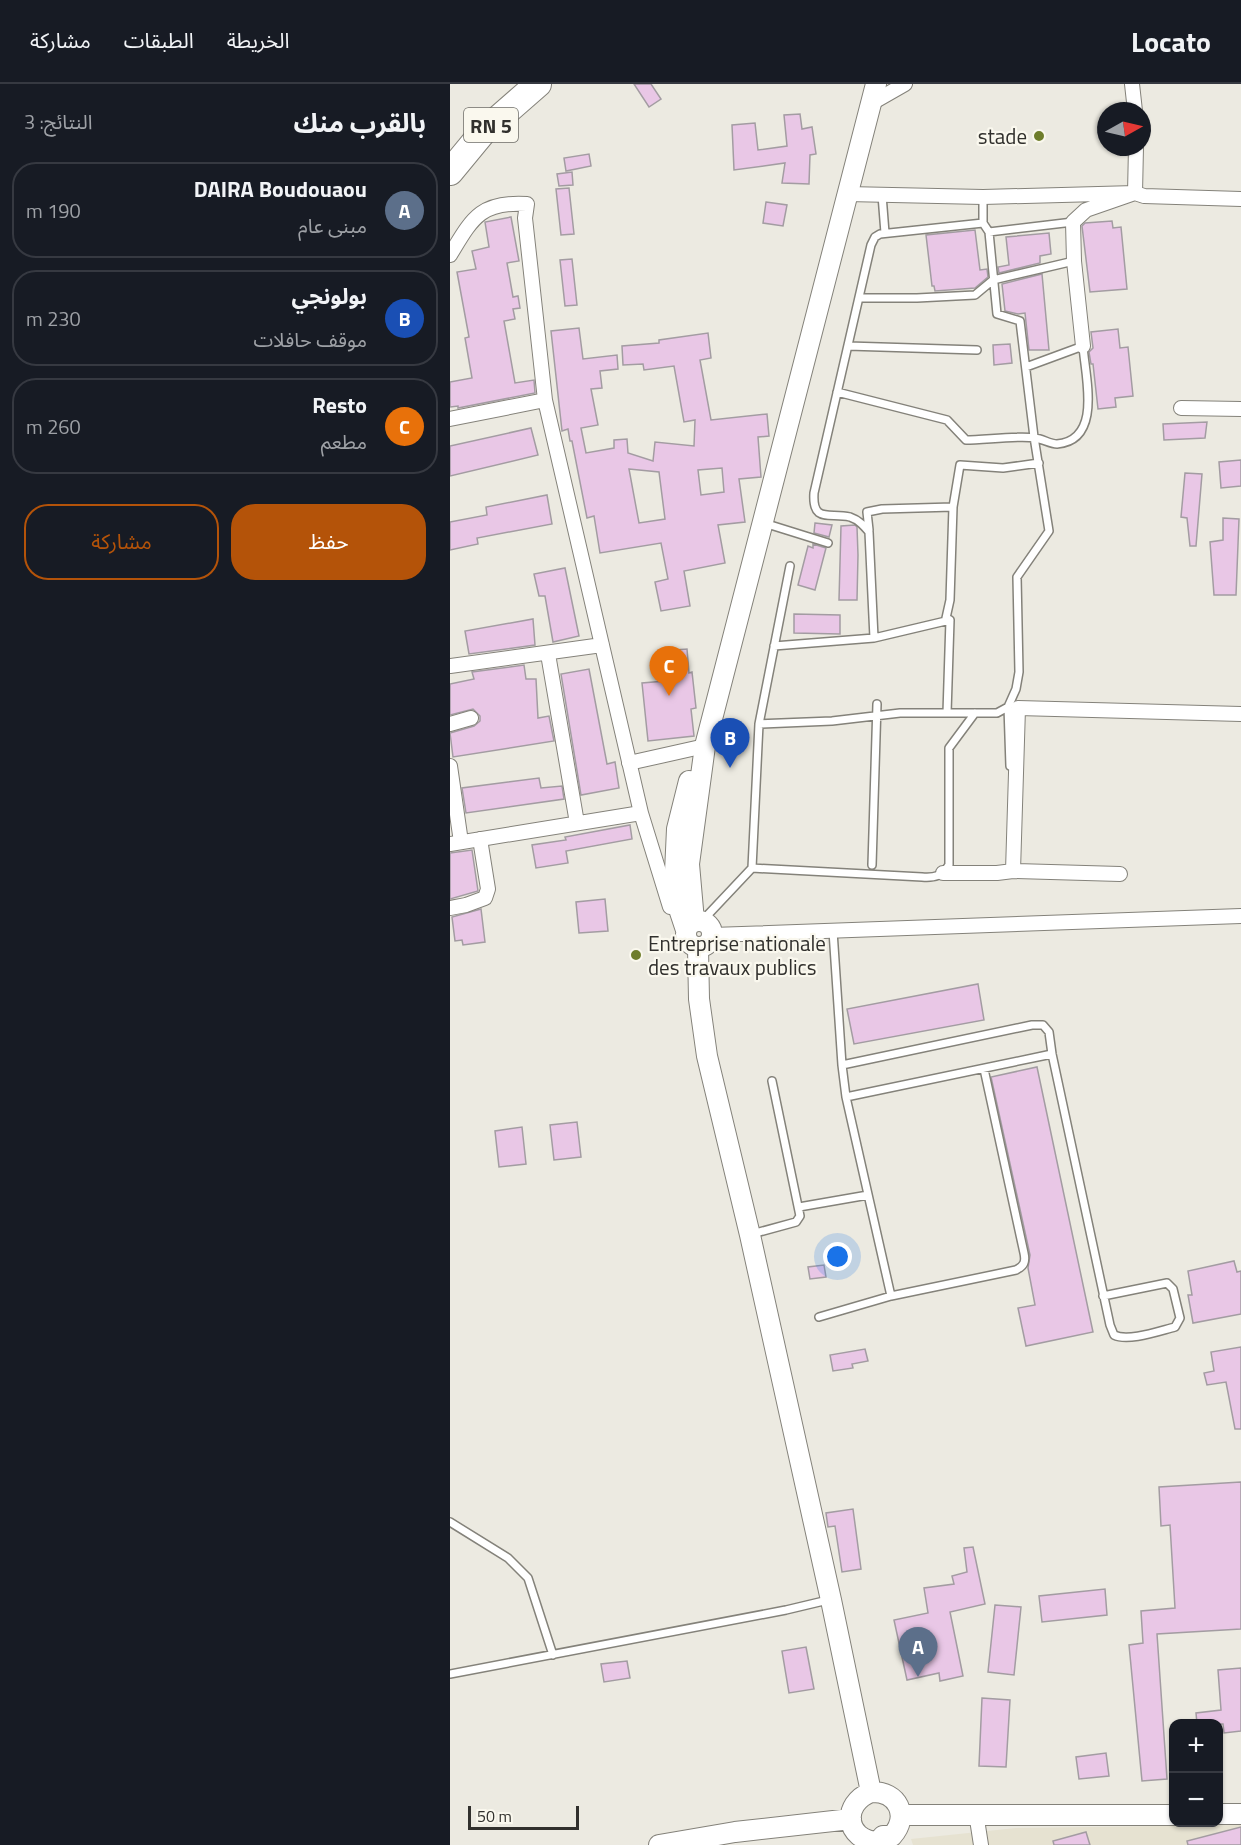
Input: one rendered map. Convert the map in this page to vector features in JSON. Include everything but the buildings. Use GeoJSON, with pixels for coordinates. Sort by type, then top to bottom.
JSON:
{"type":"FeatureCollection","features":[{"type":"Feature","properties":{"kind":"highway","name":"RN 5"},"geometry":{"type":"LineString","coordinates":[[450,172],[483,132],[538,84]]}},
{"type":"Feature","properties":{"kind":"main road"},"geometry":{"type":"LineString","coordinates":[[871,1792],[831,1599],[750,1235],[707,1056],[699,999],[696,932],[689,864],[705,746],[876,84]]}},
{"type":"Feature","properties":{"kind":"main road"},"geometry":{"type":"LineString","coordinates":[[871,1792],[887,1794],[894,1799],[901,1815],[901,1823],[892,1836],[878,1842],[862,1839],[852,1827],[850,1819],[856,1802],[871,1792]]}},
{"type":"Feature","properties":{"kind":"main road"},"geometry":{"type":"LineString","coordinates":[[1223,1814],[1241,1814]]}},
{"type":"Feature","properties":{"kind":"main road"},"geometry":{"type":"LineString","coordinates":[[901,1815],[1169,1815]]}},
{"type":"Feature","properties":{"kind":"main road"},"geometry":{"type":"LineString","coordinates":[[659,1845],[735,1832],[850,1819]]}},
{"type":"Feature","properties":{"kind":"street"},"geometry":{"type":"LineString","coordinates":[[870,104],[905,84]]}},
{"type":"Feature","properties":{"kind":"street"},"geometry":{"type":"LineString","coordinates":[[1132,84],[1134,102]]}},
{"type":"Feature","properties":{"kind":"street"},"geometry":{"type":"LineString","coordinates":[[1135,193],[1136,156]]}},
{"type":"Feature","properties":{"kind":"street"},"geometry":{"type":"LineString","coordinates":[[847,194],[983,197],[1135,193],[1144,196],[1241,199]]}},
{"type":"Feature","properties":{"kind":"street"},"geometry":{"type":"LineString","coordinates":[[1083,346],[1074,261],[1073,222],[1086,210],[1135,193]]}},
{"type":"Feature","properties":{"kind":"street"},"geometry":{"type":"LineString","coordinates":[[450,255],[470,222],[481,213],[501,206],[527,204],[525,218],[544,400],[641,813],[669,906],[696,932],[833,931],[1241,916]]}},
{"type":"Feature","properties":{"kind":"street"},"geometry":{"type":"LineString","coordinates":[[450,419],[544,400]]}},
{"type":"Feature","properties":{"kind":"street"},"geometry":{"type":"LineString","coordinates":[[1180,408],[1241,409]]}},
{"type":"Feature","properties":{"kind":"street"},"geometry":{"type":"LineString","coordinates":[[450,666],[602,645]]}},
{"type":"Feature","properties":{"kind":"street"},"geometry":{"type":"LineString","coordinates":[[548,654],[578,823]]}},
{"type":"Feature","properties":{"kind":"street"},"geometry":{"type":"LineString","coordinates":[[1013,871],[1018,708],[1241,714]]}},
{"type":"Feature","properties":{"kind":"street"},"geometry":{"type":"LineString","coordinates":[[450,724],[471,718]]}},
{"type":"Feature","properties":{"kind":"street"},"geometry":{"type":"LineString","coordinates":[[629,763],[705,746]]}},
{"type":"Feature","properties":{"kind":"street"},"geometry":{"type":"LineString","coordinates":[[450,766],[455,843],[641,813]]}},
{"type":"Feature","properties":{"kind":"street"},"geometry":{"type":"LineString","coordinates":[[450,908],[485,898],[488,889],[480,839]]}},
{"type":"Feature","properties":{"kind":"street"},"geometry":{"type":"LineString","coordinates":[[943,873],[1013,871],[1120,874]]}},
{"type":"Feature","properties":{"kind":"street"},"geometry":{"type":"LineString","coordinates":[[976,1814],[981,1845]]}},
{"type":"Feature","properties":{"kind":"lane"},"geometry":{"type":"LineString","coordinates":[[882,195],[885,233]]}},
{"type":"Feature","properties":{"kind":"lane"},"geometry":{"type":"LineString","coordinates":[[759,724],[832,721],[900,713],[998,713],[1008,707],[1014,698],[1019,672],[1017,577],[1049,531],[1034,437],[1020,321],[997,314],[989,232],[983,223],[983,197]]}},
{"type":"Feature","properties":{"kind":"lane"},"geometry":{"type":"LineString","coordinates":[[989,232],[1073,222]]}},
{"type":"Feature","properties":{"kind":"lane"},"geometry":{"type":"LineString","coordinates":[[869,532],[862,523],[850,517],[822,515],[816,511],[813,503],[871,245],[875,237],[885,233],[983,223]]}},
{"type":"Feature","properties":{"kind":"lane"},"geometry":{"type":"LineString","coordinates":[[859,298],[975,296],[993,280],[1074,261]]}},
{"type":"Feature","properties":{"kind":"lane"},"geometry":{"type":"LineString","coordinates":[[848,346],[977,350]]}},
{"type":"Feature","properties":{"kind":"lane"},"geometry":{"type":"LineString","coordinates":[[837,392],[947,420],[966,440],[1034,437],[1055,444],[1075,438],[1085,427],[1088,412],[1083,346],[1026,367]]}},
{"type":"Feature","properties":{"kind":"lane"},"geometry":{"type":"LineString","coordinates":[[947,713],[950,620],[946,618],[950,600],[953,507],[960,465],[1003,468],[1039,463]]}},
{"type":"Feature","properties":{"kind":"lane"},"geometry":{"type":"LineString","coordinates":[[874,638],[867,512],[882,509],[953,507]]}},
{"type":"Feature","properties":{"kind":"lane"},"geometry":{"type":"LineString","coordinates":[[764,523],[828,543]]}},
{"type":"Feature","properties":{"kind":"lane"},"geometry":{"type":"LineString","coordinates":[[696,932],[752,868],[759,724],[790,566]]}},
{"type":"Feature","properties":{"kind":"lane"},"geometry":{"type":"LineString","coordinates":[[774,646],[874,638],[950,620]]}},
{"type":"Feature","properties":{"kind":"lane"},"geometry":{"type":"LineString","coordinates":[[872,865],[877,704]]}},
{"type":"Feature","properties":{"kind":"lane"},"geometry":{"type":"LineString","coordinates":[[1008,707],[1013,871]]}},
{"type":"Feature","properties":{"kind":"lane"},"geometry":{"type":"LineString","coordinates":[[752,868],[921,878],[934,878],[943,873],[949,865],[949,748],[975,713]]}},
{"type":"Feature","properties":{"kind":"lane"},"geometry":{"type":"LineString","coordinates":[[833,931],[846,1097],[891,1296]]}},
{"type":"Feature","properties":{"kind":"lane"},"geometry":{"type":"LineString","coordinates":[[842,1065],[1032,1025],[1043,1025],[1049,1032],[1103,1296],[1114,1335],[1119,1338],[1129,1338],[1175,1327],[1180,1318],[1173,1289],[1167,1284],[1103,1296]]}},
{"type":"Feature","properties":{"kind":"lane"},"geometry":{"type":"LineString","coordinates":[[846,1097],[1052,1054]]}},
{"type":"Feature","properties":{"kind":"lane"},"geometry":{"type":"LineString","coordinates":[[819,1317],[891,1296],[1016,1270],[1023,1266],[1026,1260],[984,1069]]}},
{"type":"Feature","properties":{"kind":"lane"},"geometry":{"type":"LineString","coordinates":[[750,1235],[796,1222],[800,1216],[772,1081]]}},
{"type":"Feature","properties":{"kind":"lane"},"geometry":{"type":"LineString","coordinates":[[799,1207],[868,1195]]}},
{"type":"Feature","properties":{"kind":"lane"},"geometry":{"type":"LineString","coordinates":[[450,1522],[508,1558],[528,1578],[553,1654]]}},
{"type":"Feature","properties":{"kind":"lane"},"geometry":{"type":"LineString","coordinates":[[450,1674],[786,1610],[831,1599]]}},
{"type":"Feature","properties":{"kind":"shaded area"},"geometry":{"type":"Polygon","coordinates":[[[1241,1825],[1241,1845],[913,1845],[911,1839],[1016,1828],[1241,1825]]]}},
{"type":"Feature","properties":{"kind":"place","name":"stade"},"geometry":{"type":"Point","coordinates":[1039,136]}},
{"type":"Feature","properties":{"kind":"place","name":"Resto"},"geometry":{"type":"Point","coordinates":[669,696]}},
{"type":"Feature","properties":{"kind":"place","name":"بولونجي"},"geometry":{"type":"Point","coordinates":[730,768]}},
{"type":"Feature","properties":{"kind":"place","name":"Entreprise nationale des travaux publics"},"geometry":{"type":"Point","coordinates":[636,955]}},
{"type":"Feature","properties":{"kind":"place","name":"DAIRA Boudouaou"},"geometry":{"type":"Point","coordinates":[918,1677]}}]}
